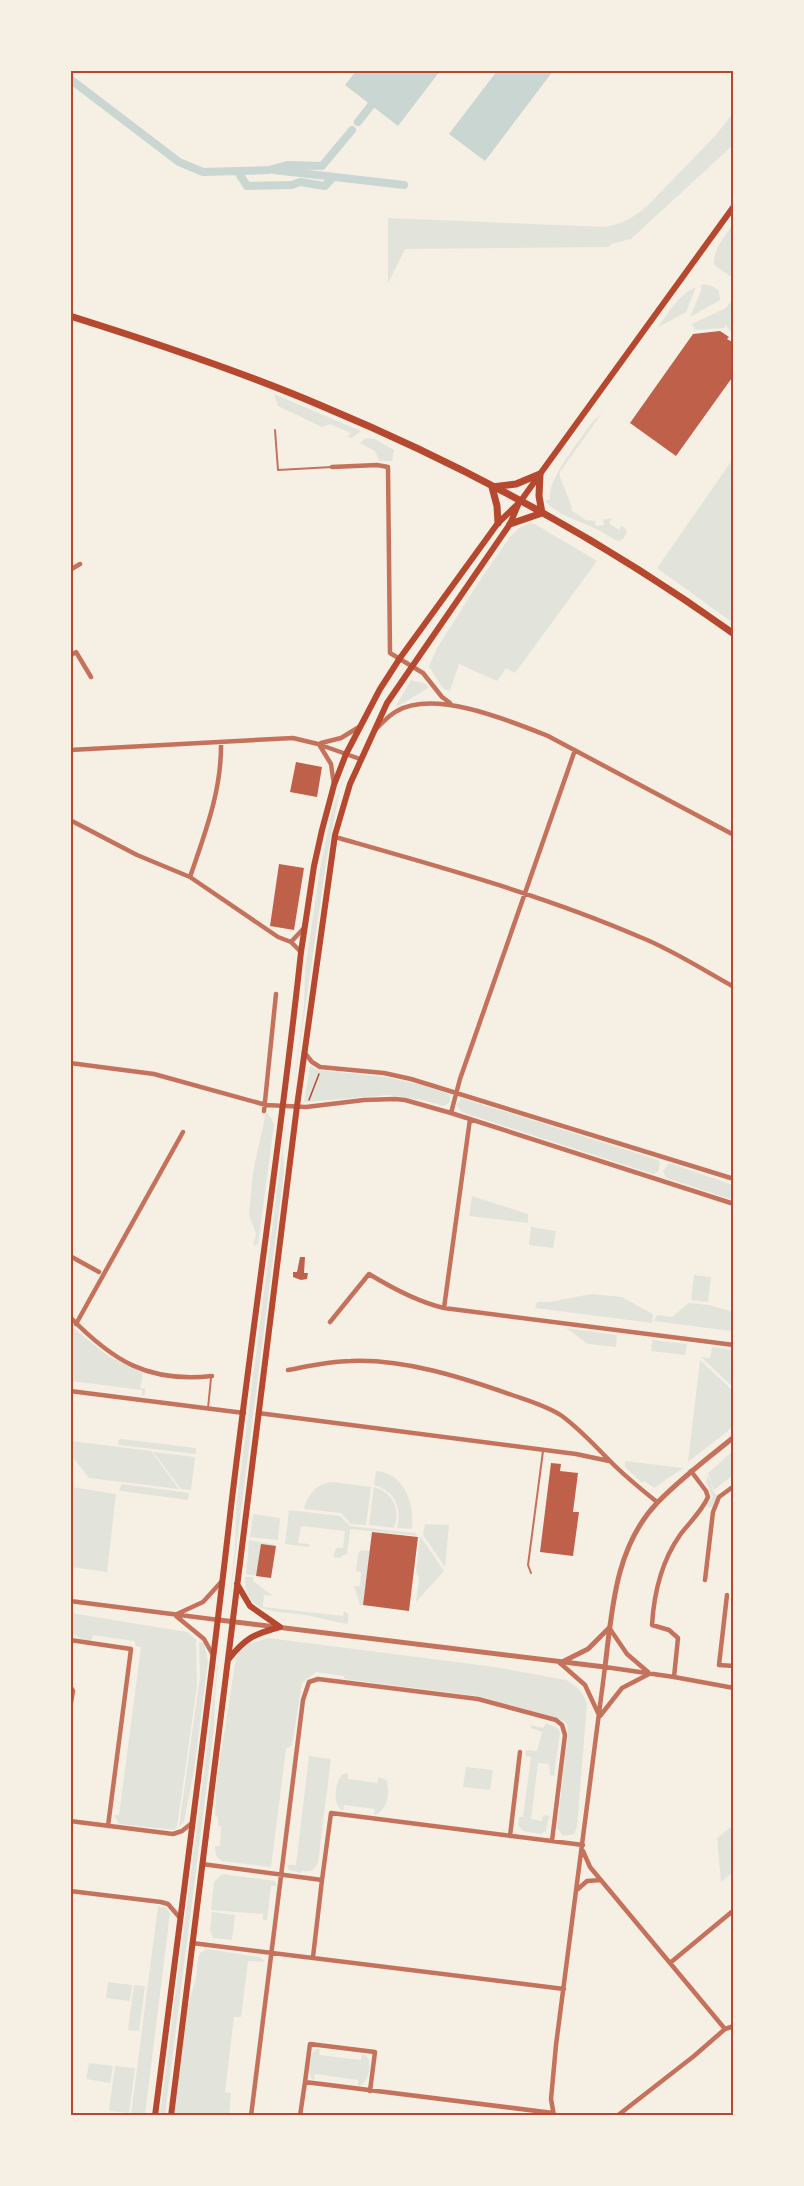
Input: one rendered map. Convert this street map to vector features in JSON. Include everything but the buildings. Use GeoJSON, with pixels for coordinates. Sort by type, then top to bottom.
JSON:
{"type":"FeatureCollection","features":[{"type":"Feature","properties":{"kind":"main road"},"geometry":{"type":"LineString","coordinates":[[155,2115],[219,1620],[301,952],[314,866],[334,785],[360,726],[400,658],[498,523],[520,501],[540,474],[734,206]]}},
{"type":"Feature","properties":{"kind":"main road"},"geometry":{"type":"LineString","coordinates":[[70,316],[212,363],[320,404],[413,447],[542,513],[636,568],[734,633]]}},
{"type":"Feature","properties":{"kind":"main road"},"geometry":{"type":"LineString","coordinates":[[492,487],[516,484],[540,474]]}},
{"type":"Feature","properties":{"kind":"main road"},"geometry":{"type":"LineString","coordinates":[[540,474],[539,495],[542,513]]}},
{"type":"Feature","properties":{"kind":"main road"},"geometry":{"type":"LineString","coordinates":[[492,487],[497,506],[498,523]]}},
{"type":"Feature","properties":{"kind":"main road"},"geometry":{"type":"LineString","coordinates":[[171,2115],[297,1106],[335,837],[346,795],[360,759],[393,693],[510,524],[520,501]]}},
{"type":"Feature","properties":{"kind":"main road"},"geometry":{"type":"LineString","coordinates":[[510,524],[542,513]]}},
{"type":"Feature","properties":{"kind":"main road"},"geometry":{"type":"LineString","coordinates":[[237,1584],[250,1606],[280,1627]]}},
{"type":"Feature","properties":{"kind":"main road"},"geometry":{"type":"LineString","coordinates":[[228,1661],[239,1645],[254,1635],[280,1627]]}},
{"type":"Feature","properties":{"kind":"street"},"geometry":{"type":"LineString","coordinates":[[332,467],[377,465],[388,467],[390,653],[423,673],[442,698],[452,704]]}},
{"type":"Feature","properties":{"kind":"street"},"geometry":{"type":"LineString","coordinates":[[70,570],[80,564]]}},
{"type":"Feature","properties":{"kind":"street"},"geometry":{"type":"LineString","coordinates":[[70,656],[76,652],[91,677]]}},
{"type":"Feature","properties":{"kind":"street"},"geometry":{"type":"LineString","coordinates":[[373,732],[395,711],[409,705],[429,702],[452,704],[520,725],[575,750],[734,835]]}},
{"type":"Feature","properties":{"kind":"street"},"geometry":{"type":"LineString","coordinates":[[318,744],[341,738],[360,726]]}},
{"type":"Feature","properties":{"kind":"street"},"geometry":{"type":"LineString","coordinates":[[70,750],[293,738],[360,759]]}},
{"type":"Feature","properties":{"kind":"street"},"geometry":{"type":"LineString","coordinates":[[190,877],[217,796],[222,762],[221,742]]}},
{"type":"Feature","properties":{"kind":"street"},"geometry":{"type":"LineString","coordinates":[[318,744],[332,764],[334,785]]}},
{"type":"Feature","properties":{"kind":"street"},"geometry":{"type":"LineString","coordinates":[[451,1113],[456,1091],[575,750]]}},
{"type":"Feature","properties":{"kind":"street"},"geometry":{"type":"LineString","coordinates":[[70,820],[120,846],[190,877],[278,938],[291,942],[301,952]]}},
{"type":"Feature","properties":{"kind":"street"},"geometry":{"type":"LineString","coordinates":[[335,837],[526,895],[642,937],[734,987]]}},
{"type":"Feature","properties":{"kind":"street"},"geometry":{"type":"LineString","coordinates":[[291,942],[305,927]]}},
{"type":"Feature","properties":{"kind":"street"},"geometry":{"type":"LineString","coordinates":[[265,1108],[276,994]]}},
{"type":"Feature","properties":{"kind":"street"},"geometry":{"type":"LineString","coordinates":[[304,1052],[322,1068],[398,1076],[456,1091],[734,1179]]}},
{"type":"Feature","properties":{"kind":"street"},"geometry":{"type":"LineString","coordinates":[[70,1063],[154,1074],[265,1108],[306,1107],[364,1100],[405,1100],[734,1204]]}},
{"type":"Feature","properties":{"kind":"street"},"geometry":{"type":"LineString","coordinates":[[444,1308],[470,1119]]}},
{"type":"Feature","properties":{"kind":"street"},"geometry":{"type":"LineString","coordinates":[[75,1324],[183,1132]]}},
{"type":"Feature","properties":{"kind":"street"},"geometry":{"type":"LineString","coordinates":[[70,1256],[99,1272]]}},
{"type":"Feature","properties":{"kind":"street"},"geometry":{"type":"LineString","coordinates":[[330,1322],[369,1274],[391,1287],[444,1308],[734,1345]]}},
{"type":"Feature","properties":{"kind":"street"},"geometry":{"type":"LineString","coordinates":[[70,1317],[102,1348],[134,1366],[176,1377],[212,1376]]}},
{"type":"Feature","properties":{"kind":"street"},"geometry":{"type":"LineString","coordinates":[[288,1370],[337,1362],[386,1363],[432,1371],[533,1402],[560,1414],[657,1503]]}},
{"type":"Feature","properties":{"kind":"street"},"geometry":{"type":"LineString","coordinates":[[70,1391],[244,1413]]}},
{"type":"Feature","properties":{"kind":"street"},"geometry":{"type":"LineString","coordinates":[[258,1413],[576,1454],[610,1461]]}},
{"type":"Feature","properties":{"kind":"street"},"geometry":{"type":"LineString","coordinates":[[304,2082],[554,2114],[551,2099],[613,1598],[626,1555],[644,1519],[657,1503],[691,1472],[734,1437]]}},
{"type":"Feature","properties":{"kind":"street"},"geometry":{"type":"LineString","coordinates":[[674,1677],[678,1638],[669,1630],[652,1625],[660,1575],[673,1545],[704,1505],[707,1494],[691,1472]]}},
{"type":"Feature","properties":{"kind":"street"},"geometry":{"type":"LineString","coordinates":[[705,1580],[713,1512],[719,1497],[734,1486]]}},
{"type":"Feature","properties":{"kind":"street"},"geometry":{"type":"LineString","coordinates":[[174,1614],[204,1602],[224,1578]]}},
{"type":"Feature","properties":{"kind":"street"},"geometry":{"type":"LineString","coordinates":[[727,1594],[719,1665],[734,1666]]}},
{"type":"Feature","properties":{"kind":"street"},"geometry":{"type":"LineString","coordinates":[[70,1601],[605,1667],[734,1688]]}},
{"type":"Feature","properties":{"kind":"street"},"geometry":{"type":"LineString","coordinates":[[174,1614],[204,1639],[214,1656]]}},
{"type":"Feature","properties":{"kind":"street"},"geometry":{"type":"LineString","coordinates":[[560,1663],[588,1648],[609,1628]]}},
{"type":"Feature","properties":{"kind":"street"},"geometry":{"type":"LineString","coordinates":[[609,1628],[627,1654],[650,1673]]}},
{"type":"Feature","properties":{"kind":"street"},"geometry":{"type":"LineString","coordinates":[[70,1640],[131,1649],[108,1826]]}},
{"type":"Feature","properties":{"kind":"street"},"geometry":{"type":"LineString","coordinates":[[560,1663],[585,1685],[600,1716]]}},
{"type":"Feature","properties":{"kind":"street"},"geometry":{"type":"LineString","coordinates":[[600,1716],[622,1688],[650,1673]]}},
{"type":"Feature","properties":{"kind":"street"},"geometry":{"type":"LineString","coordinates":[[251,2115],[303,1700],[309,1682],[313,1680],[478,1699],[556,1720],[562,1725],[565,1735],[552,1841]]}},
{"type":"Feature","properties":{"kind":"street"},"geometry":{"type":"LineString","coordinates":[[70,1686],[73,1691],[70,1708]]}},
{"type":"Feature","properties":{"kind":"street"},"geometry":{"type":"LineString","coordinates":[[510,1836],[520,1752]]}},
{"type":"Feature","properties":{"kind":"street"},"geometry":{"type":"LineString","coordinates":[[313,1957],[331,1814],[552,1841],[582,1847]]}},
{"type":"Feature","properties":{"kind":"street"},"geometry":{"type":"LineString","coordinates":[[70,1821],[173,1834],[182,1831],[192,1823]]}},
{"type":"Feature","properties":{"kind":"street"},"geometry":{"type":"LineString","coordinates":[[582,1847],[586,1861],[725,2029]]}},
{"type":"Feature","properties":{"kind":"street"},"geometry":{"type":"LineString","coordinates":[[202,1864],[322,1880]]}},
{"type":"Feature","properties":{"kind":"street"},"geometry":{"type":"LineString","coordinates":[[576,1892],[587,1881],[601,1880]]}},
{"type":"Feature","properties":{"kind":"street"},"geometry":{"type":"LineString","coordinates":[[70,1891],[161,1902],[168,1904],[180,1918]]}},
{"type":"Feature","properties":{"kind":"street"},"geometry":{"type":"LineString","coordinates":[[670,1963],[734,1910]]}},
{"type":"Feature","properties":{"kind":"street"},"geometry":{"type":"LineString","coordinates":[[192,1943],[564,1989]]}},
{"type":"Feature","properties":{"kind":"street"},"geometry":{"type":"LineString","coordinates":[[617,2115],[694,2056],[725,2029],[734,2026]]}},
{"type":"Feature","properties":{"kind":"street"},"geometry":{"type":"LineString","coordinates":[[300,2115],[310,2044],[375,2052],[370,2091]]}},
{"type":"Feature","properties":{"kind":"lane"},"geometry":{"type":"LineString","coordinates":[[275,430],[278,470],[332,467]]}},
{"type":"Feature","properties":{"kind":"lane"},"geometry":{"type":"LineString","coordinates":[[208,1408],[212,1376]]}},
{"type":"Feature","properties":{"kind":"lane"},"geometry":{"type":"LineString","coordinates":[[531,1573],[528,1564],[543,1451]]}},
{"type":"Feature","properties":{"kind":"path"},"geometry":{"type":"LineString","coordinates":[[306,1107],[322,1068]]}},
{"type":"Feature","properties":{"kind":"shaded area"},"geometry":{"type":"Polygon","coordinates":[[[356,71],[440,71],[398,126],[345,85],[356,71]]]}},
{"type":"Feature","properties":{"kind":"shaded area"},"geometry":{"type":"Polygon","coordinates":[[[497,71],[553,71],[485,161],[449,134],[497,71]]]}},
{"type":"Feature","properties":{"kind":"shaded area"},"geometry":{"type":"Polygon","coordinates":[[[733,113],[733,145],[631,239],[611,244],[608,247],[405,249],[388,283],[388,218],[605,227],[617,224],[648,205],[715,136],[733,113]]]}},
{"type":"Feature","properties":{"kind":"shaded area"},"geometry":{"type":"Polygon","coordinates":[[[733,224],[733,278],[714,265],[714,259],[717,248],[733,224]]]}},
{"type":"Feature","properties":{"kind":"shaded area"},"geometry":{"type":"Polygon","coordinates":[[[705,284],[719,291],[720,300],[690,317],[701,291],[701,285],[705,284]]]}},
{"type":"Feature","properties":{"kind":"shaded area"},"geometry":{"type":"Polygon","coordinates":[[[696,287],[686,312],[657,328],[679,299],[696,287]]]}},
{"type":"Feature","properties":{"kind":"shaded area"},"geometry":{"type":"Polygon","coordinates":[[[733,299],[733,331],[729,338],[732,332],[725,325],[725,328],[695,330],[692,324],[726,308],[733,299]]]}},
{"type":"Feature","properties":{"kind":"shaded area"},"geometry":{"type":"Polygon","coordinates":[[[274,394],[361,431],[352,438],[347,437],[351,433],[330,424],[322,427],[278,406],[274,394]]]}},
{"type":"Feature","properties":{"kind":"shaded area"},"geometry":{"type":"Polygon","coordinates":[[[602,413],[560,472],[560,477],[572,507],[571,510],[586,520],[595,521],[596,526],[604,525],[603,520],[612,518],[609,523],[619,530],[622,525],[627,531],[624,538],[619,541],[560,513],[545,501],[550,499],[554,480],[566,458],[594,420],[602,413]]]}},
{"type":"Feature","properties":{"kind":"shaded area"},"geometry":{"type":"Polygon","coordinates":[[[366,438],[375,439],[394,450],[392,461],[379,461],[375,451],[360,443],[366,438]]]}},
{"type":"Feature","properties":{"kind":"shaded area"},"geometry":{"type":"Polygon","coordinates":[[[733,459],[733,623],[657,568],[733,459]]]}},
{"type":"Feature","properties":{"kind":"shaded area"},"geometry":{"type":"Polygon","coordinates":[[[530,523],[597,561],[515,673],[506,668],[497,681],[459,664],[450,691],[444,689],[429,666],[437,648],[510,537],[519,528],[530,523]]]}},
{"type":"Feature","properties":{"kind":"shaded area"},"geometry":{"type":"Polygon","coordinates":[[[411,680],[426,684],[428,688],[397,707],[396,706],[411,680]]]}},
{"type":"Feature","properties":{"kind":"shaded area"},"geometry":{"type":"Polygon","coordinates":[[[348,765],[339,793],[326,863],[294,1086],[304,1006],[305,969],[320,869],[332,811],[348,765]]]}},
{"type":"Feature","properties":{"kind":"shaded area"},"geometry":{"type":"Polygon","coordinates":[[[310,1066],[319,1070],[386,1077],[422,1085],[447,1093],[450,1096],[450,1102],[444,1106],[389,1095],[304,1102],[310,1066]]]}},
{"type":"Feature","properties":{"kind":"shaded area"},"geometry":{"type":"Polygon","coordinates":[[[462,1098],[658,1160],[660,1163],[658,1172],[653,1174],[461,1112],[457,1104],[462,1098]]]}},
{"type":"Feature","properties":{"kind":"shaded area"},"geometry":{"type":"Polygon","coordinates":[[[266,1112],[274,1125],[258,1244],[253,1246],[256,1234],[249,1215],[253,1172],[266,1112]]]}},
{"type":"Feature","properties":{"kind":"shaded area"},"geometry":{"type":"Polygon","coordinates":[[[286,1121],[284,1172],[229,1605],[235,1547],[236,1508],[286,1121]]]}},
{"type":"Feature","properties":{"kind":"shaded area"},"geometry":{"type":"Polygon","coordinates":[[[669,1163],[733,1185],[733,1200],[666,1178],[663,1171],[669,1163]]]}},
{"type":"Feature","properties":{"kind":"shaded area"},"geometry":{"type":"Polygon","coordinates":[[[472,1196],[528,1214],[528,1223],[469,1216],[472,1196]]]}},
{"type":"Feature","properties":{"kind":"shaded area"},"geometry":{"type":"Polygon","coordinates":[[[531,1227],[556,1231],[553,1248],[529,1245],[531,1227]]]}},
{"type":"Feature","properties":{"kind":"shaded area"},"geometry":{"type":"Polygon","coordinates":[[[694,1275],[711,1277],[708,1302],[691,1300],[694,1275]]]}},
{"type":"Feature","properties":{"kind":"shaded area"},"geometry":{"type":"Polygon","coordinates":[[[591,1294],[622,1297],[653,1314],[652,1323],[535,1308],[537,1302],[550,1302],[591,1294]]]}},
{"type":"Feature","properties":{"kind":"shaded area"},"geometry":{"type":"Polygon","coordinates":[[[689,1303],[709,1305],[733,1312],[731,1331],[654,1321],[657,1315],[672,1317],[689,1303]]]}},
{"type":"Feature","properties":{"kind":"shaded area"},"geometry":{"type":"Polygon","coordinates":[[[71,1326],[108,1356],[143,1373],[140,1388],[146,1389],[144,1395],[142,1396],[142,1390],[71,1381],[71,1326]]]}},
{"type":"Feature","properties":{"kind":"shaded area"},"geometry":{"type":"Polygon","coordinates":[[[566,1328],[617,1335],[616,1347],[588,1344],[566,1328]]]}},
{"type":"Feature","properties":{"kind":"shaded area"},"geometry":{"type":"Polygon","coordinates":[[[652,1340],[687,1344],[685,1355],[651,1351],[652,1340]]]}},
{"type":"Feature","properties":{"kind":"shaded area"},"geometry":{"type":"Polygon","coordinates":[[[712,1347],[733,1350],[733,1387],[701,1357],[710,1358],[712,1347]]]}},
{"type":"Feature","properties":{"kind":"shaded area"},"geometry":{"type":"Polygon","coordinates":[[[700,1360],[733,1391],[733,1424],[728,1431],[688,1462],[700,1360]]]}},
{"type":"Feature","properties":{"kind":"shaded area"},"geometry":{"type":"Polygon","coordinates":[[[118,1440],[196,1448],[196,1454],[119,1445],[118,1440]]]}},
{"type":"Feature","properties":{"kind":"shaded area"},"geometry":{"type":"Polygon","coordinates":[[[71,1441],[151,1451],[179,1489],[89,1478],[71,1455],[71,1441]]]}},
{"type":"Feature","properties":{"kind":"shaded area"},"geometry":{"type":"Polygon","coordinates":[[[733,1451],[733,1475],[714,1490],[711,1483],[713,1491],[717,1496],[712,1507],[705,1506],[713,1497],[706,1482],[707,1475],[711,1482],[708,1473],[733,1451]]]}},
{"type":"Feature","properties":{"kind":"shaded area"},"geometry":{"type":"Polygon","coordinates":[[[153,1452],[195,1457],[191,1490],[181,1489],[153,1452]]]}},
{"type":"Feature","properties":{"kind":"shaded area"},"geometry":{"type":"Polygon","coordinates":[[[625,1461],[683,1468],[654,1488],[644,1481],[642,1483],[625,1467],[625,1461]]]}},
{"type":"Feature","properties":{"kind":"shaded area"},"geometry":{"type":"Polygon","coordinates":[[[376,1471],[395,1478],[406,1492],[411,1510],[412,1529],[397,1528],[398,1513],[395,1501],[387,1491],[374,1485],[376,1471]]]}},
{"type":"Feature","properties":{"kind":"shaded area"},"geometry":{"type":"Polygon","coordinates":[[[333,1482],[371,1487],[366,1525],[351,1524],[341,1513],[304,1509],[314,1490],[333,1482]]]}},
{"type":"Feature","properties":{"kind":"shaded area"},"geometry":{"type":"Polygon","coordinates":[[[122,1484],[189,1493],[188,1500],[121,1491],[119,1490],[122,1484]]]}},
{"type":"Feature","properties":{"kind":"shaded area"},"geometry":{"type":"Polygon","coordinates":[[[71,1487],[116,1494],[107,1572],[71,1567],[71,1487]]]}},
{"type":"Feature","properties":{"kind":"shaded area"},"geometry":{"type":"Polygon","coordinates":[[[374,1487],[381,1489],[391,1497],[394,1503],[396,1521],[394,1528],[369,1525],[374,1487]]]}},
{"type":"Feature","properties":{"kind":"shaded area"},"geometry":{"type":"Polygon","coordinates":[[[289,1510],[340,1516],[350,1526],[415,1533],[418,1536],[350,1529],[347,1554],[341,1558],[333,1557],[336,1548],[343,1548],[345,1531],[301,1526],[298,1543],[310,1544],[309,1547],[285,1544],[289,1510]]]}},
{"type":"Feature","properties":{"kind":"shaded area"},"geometry":{"type":"Polygon","coordinates":[[[253,1514],[280,1518],[278,1540],[250,1537],[253,1514]]]}},
{"type":"Feature","properties":{"kind":"shaded area"},"geometry":{"type":"Polygon","coordinates":[[[425,1524],[449,1525],[445,1567],[423,1535],[425,1524]]]}},
{"type":"Feature","properties":{"kind":"shaded area"},"geometry":{"type":"Polygon","coordinates":[[[420,1536],[444,1571],[416,1602],[419,1579],[416,1571],[420,1536]]]}},
{"type":"Feature","properties":{"kind":"shaded area"},"geometry":{"type":"Polygon","coordinates":[[[249,1540],[276,1545],[256,1576],[246,1574],[249,1540]]]}},
{"type":"Feature","properties":{"kind":"shaded area"},"geometry":{"type":"Polygon","coordinates":[[[361,1550],[370,1551],[363,1605],[360,1605],[354,1586],[360,1586],[361,1572],[356,1571],[358,1554],[361,1550]]]}},
{"type":"Feature","properties":{"kind":"shaded area"},"geometry":{"type":"Polygon","coordinates":[[[245,1577],[253,1577],[253,1581],[273,1596],[264,1595],[263,1607],[343,1616],[344,1611],[348,1614],[348,1624],[264,1609],[250,1599],[246,1590],[245,1577]]]}},
{"type":"Feature","properties":{"kind":"shaded area"},"geometry":{"type":"Polygon","coordinates":[[[71,1613],[187,1632],[196,1639],[197,1686],[177,1827],[174,1830],[119,1824],[114,1815],[119,1815],[141,1647],[135,1646],[135,1641],[93,1635],[91,1641],[81,1639],[71,1633],[71,1613]]]}},
{"type":"Feature","properties":{"kind":"shaded area"},"geometry":{"type":"Polygon","coordinates":[[[221,1637],[214,1728],[165,2115],[160,2115],[221,1637]]]}},
{"type":"Feature","properties":{"kind":"shaded area"},"geometry":{"type":"Polygon","coordinates":[[[268,1638],[495,1667],[570,1682],[581,1693],[587,1704],[577,1827],[574,1834],[563,1836],[557,1828],[568,1734],[567,1725],[562,1720],[478,1696],[344,1679],[344,1676],[316,1672],[302,1683],[292,1745],[286,1749],[271,1867],[222,1861],[216,1856],[215,1846],[220,1846],[221,1826],[218,1826],[218,1817],[215,1816],[216,1785],[236,1658],[243,1646],[268,1638]]]}},
{"type":"Feature","properties":{"kind":"shaded area"},"geometry":{"type":"Polygon","coordinates":[[[199,1642],[204,1643],[208,1661],[194,1771],[184,1822],[179,1827],[200,1676],[199,1642]]]}},
{"type":"Feature","properties":{"kind":"shaded area"},"geometry":{"type":"Polygon","coordinates":[[[546,1723],[558,1728],[560,1733],[554,1776],[550,1775],[549,1764],[538,1763],[531,1819],[542,1821],[543,1815],[549,1816],[546,1831],[540,1834],[523,1831],[518,1825],[519,1817],[523,1817],[531,1757],[525,1756],[526,1750],[537,1751],[542,1732],[531,1728],[531,1725],[543,1728],[546,1723]]]}},
{"type":"Feature","properties":{"kind":"shaded area"},"geometry":{"type":"Polygon","coordinates":[[[309,1756],[331,1759],[318,1863],[312,1870],[301,1873],[289,1870],[287,1865],[296,1865],[309,1756]]]}},
{"type":"Feature","properties":{"kind":"shaded area"},"geometry":{"type":"Polygon","coordinates":[[[466,1767],[493,1770],[490,1790],[463,1787],[466,1767]]]}},
{"type":"Feature","properties":{"kind":"shaded area"},"geometry":{"type":"Polygon","coordinates":[[[348,1773],[348,1779],[377,1783],[379,1777],[386,1780],[387,1801],[382,1810],[374,1815],[375,1809],[344,1805],[343,1811],[339,1808],[336,1788],[343,1774],[348,1773]]]}},
{"type":"Feature","properties":{"kind":"shaded area"},"geometry":{"type":"Polygon","coordinates":[[[733,1825],[733,1872],[721,1882],[717,1838],[733,1825]]]}},
{"type":"Feature","properties":{"kind":"shaded area"},"geometry":{"type":"Polygon","coordinates":[[[222,1874],[275,1881],[277,1886],[271,1886],[267,1920],[263,1920],[263,1914],[211,1910],[214,1882],[222,1874]]]}},
{"type":"Feature","properties":{"kind":"shaded area"},"geometry":{"type":"Polygon","coordinates":[[[158,1906],[166,1908],[170,1913],[145,2115],[131,2115],[158,1906]]]}},
{"type":"Feature","properties":{"kind":"shaded area"},"geometry":{"type":"Polygon","coordinates":[[[212,1912],[235,1915],[232,1940],[213,1938],[210,1930],[212,1912]]]}},
{"type":"Feature","properties":{"kind":"shaded area"},"geometry":{"type":"Polygon","coordinates":[[[207,1949],[260,1957],[265,1962],[248,1961],[241,2017],[234,2017],[225,2092],[231,2093],[229,2115],[174,2116],[187,2009],[196,1978],[198,1958],[200,1953],[207,1949]]]}},
{"type":"Feature","properties":{"kind":"shaded area"},"geometry":{"type":"Polygon","coordinates":[[[108,1982],[132,1985],[130,2001],[106,1998],[108,1982]]]}},
{"type":"Feature","properties":{"kind":"shaded area"},"geometry":{"type":"Polygon","coordinates":[[[134,1985],[145,1986],[139,2031],[128,2030],[134,1985]]]}},
{"type":"Feature","properties":{"kind":"shaded area"},"geometry":{"type":"Polygon","coordinates":[[[316,2049],[320,2049],[319,2055],[361,2060],[362,2054],[366,2055],[370,2066],[362,2085],[358,2086],[358,2080],[315,2074],[314,2080],[311,2078],[309,2062],[316,2049]]]}},
{"type":"Feature","properties":{"kind":"shaded area"},"geometry":{"type":"Polygon","coordinates":[[[89,2063],[113,2066],[110,2083],[86,2079],[89,2063]]]}},
{"type":"Feature","properties":{"kind":"shaded area"},"geometry":{"type":"Polygon","coordinates":[[[115,2066],[135,2068],[129,2113],[109,2109],[115,2066]]]}},
{"type":"Feature","properties":{"kind":"waterway"},"geometry":{"type":"LineString","coordinates":[[70,79],[179,162],[203,172],[269,170],[287,165],[322,166],[352,130]]}},
{"type":"Feature","properties":{"kind":"waterway"},"geometry":{"type":"LineString","coordinates":[[358,122],[376,99]]}},
{"type":"Feature","properties":{"kind":"waterway"},"geometry":{"type":"LineString","coordinates":[[274,170],[404,185]]}},
{"type":"Feature","properties":{"kind":"waterway"},"geometry":{"type":"LineString","coordinates":[[238,172],[247,186],[292,185],[300,182],[325,186],[333,177]]}}]}
